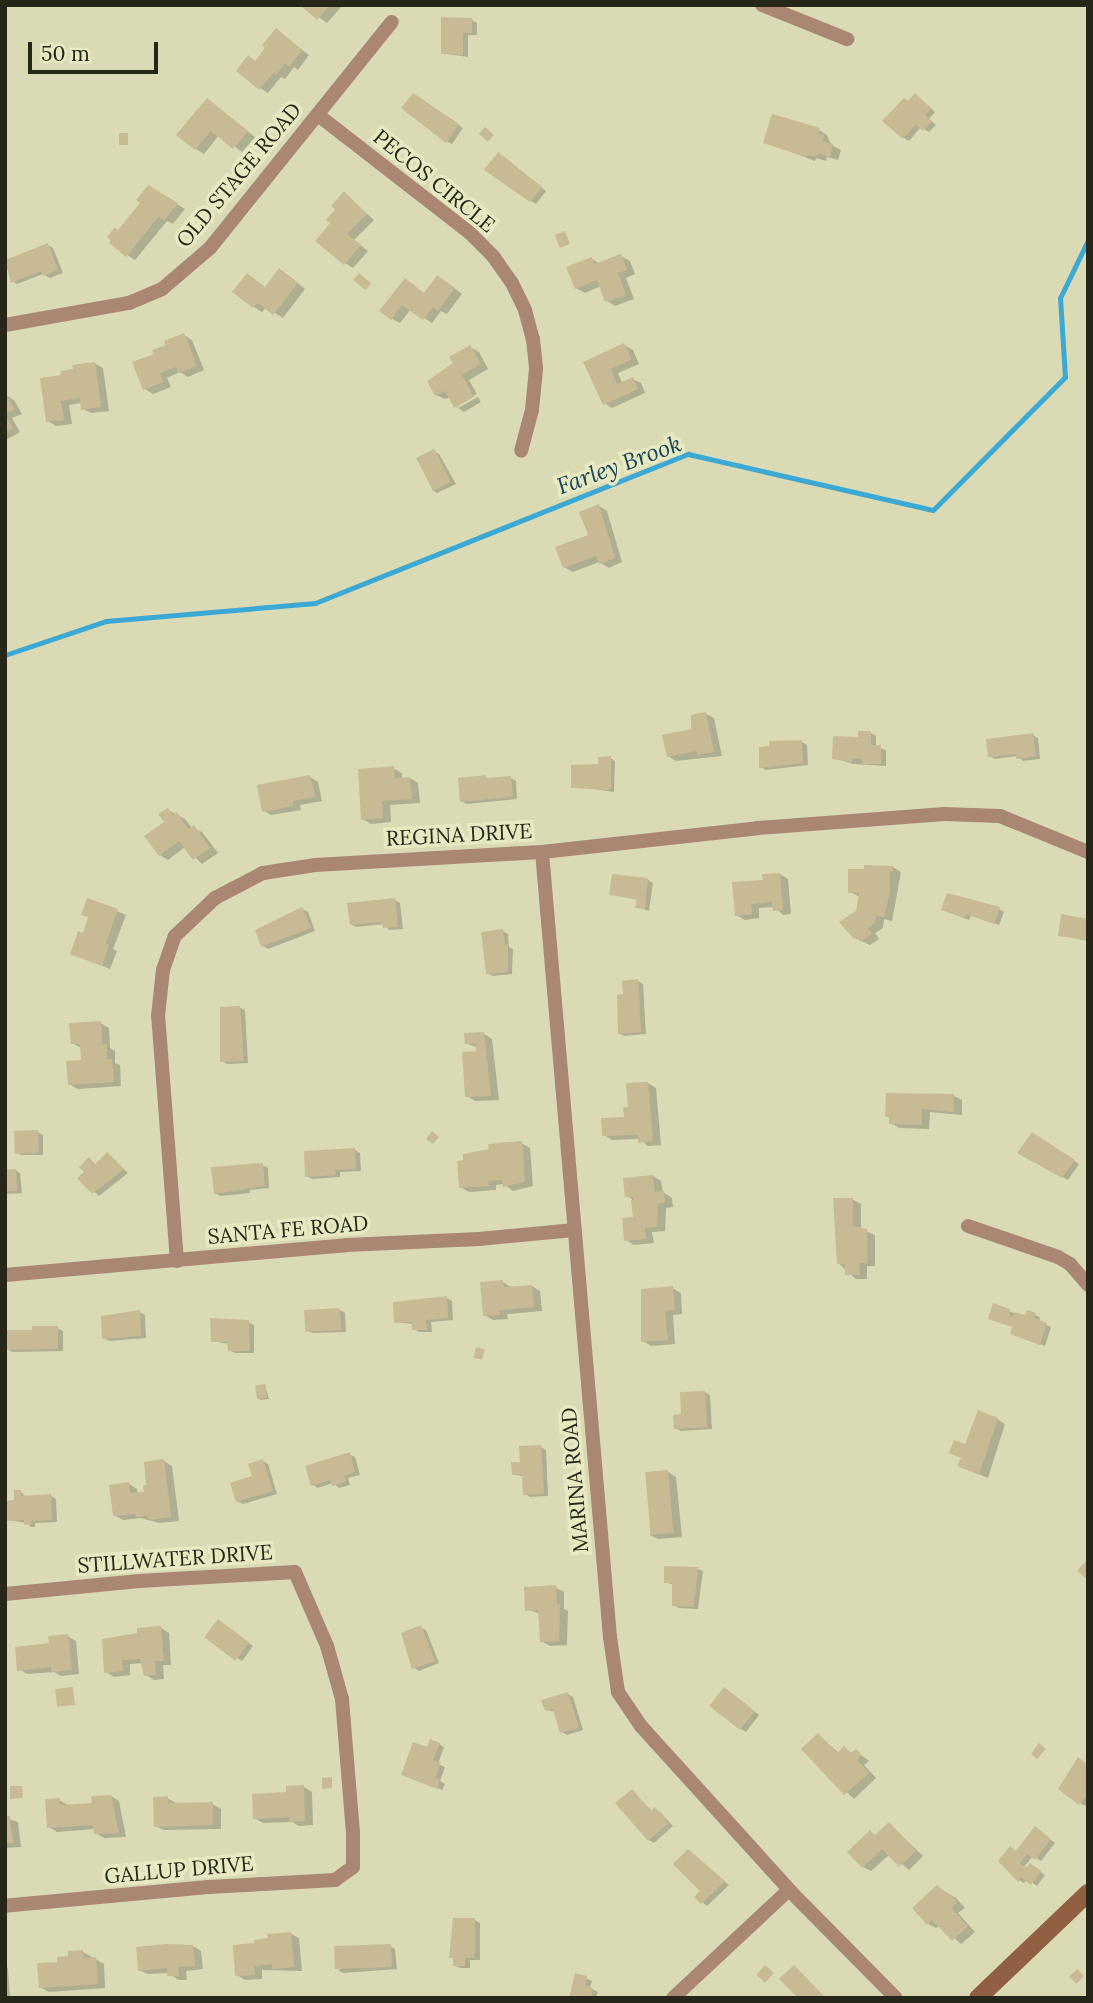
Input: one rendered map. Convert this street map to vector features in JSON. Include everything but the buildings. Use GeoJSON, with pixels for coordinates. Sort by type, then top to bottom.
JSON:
{"type":"FeatureCollection","features":[{"type":"Feature","properties":{"kind":"main road"},"geometry":{"type":"LineString","coordinates":[[978,1998],[1088,1893]]}},
{"type":"Feature","properties":{"kind":"street"},"geometry":{"type":"LineString","coordinates":[[762,5],[847,39]]}},
{"type":"Feature","properties":{"kind":"street","name":"OLD STAGE ROAD"},"geometry":{"type":"LineString","coordinates":[[5,326],[129,303],[162,289],[210,248],[392,22]]}},
{"type":"Feature","properties":{"kind":"street","name":"PECOS CIRCLE"},"geometry":{"type":"LineString","coordinates":[[318,115],[470,233],[493,256],[512,283],[528,319],[536,369],[531,410],[521,451]]}},
{"type":"Feature","properties":{"kind":"street","name":"REGINA DRIVE"},"geometry":{"type":"LineString","coordinates":[[177,1261],[158,1016],[163,970],[175,936],[215,898],[263,873],[315,865],[542,852],[758,828],[944,814],[1000,816],[1088,852]]}},
{"type":"Feature","properties":{"kind":"street","name":"MARINA ROAD"},"geometry":{"type":"LineString","coordinates":[[542,852],[610,1637],[618,1692],[640,1725],[789,1890],[896,1998]]}},
{"type":"Feature","properties":{"kind":"street"},"geometry":{"type":"LineString","coordinates":[[968,1226],[1058,1257],[1070,1264],[1088,1285]]}},
{"type":"Feature","properties":{"kind":"street","name":"SANTA FE ROAD"},"geometry":{"type":"LineString","coordinates":[[5,1275],[346,1245],[479,1239],[575,1230]]}},
{"type":"Feature","properties":{"kind":"street","name":"STILLWATER DRIVE"},"geometry":{"type":"LineString","coordinates":[[5,1594],[139,1580],[295,1572],[327,1646],[342,1699],[353,1832],[353,1867]]}},
{"type":"Feature","properties":{"kind":"street","name":"GALLUP DRIVE"},"geometry":{"type":"LineString","coordinates":[[5,1906],[208,1887],[335,1880],[353,1867]]}},
{"type":"Feature","properties":{"kind":"street"},"geometry":{"type":"LineString","coordinates":[[673,1998],[789,1890]]}},
{"type":"Feature","properties":{"kind":"waterway","name":"Farley Brook"},"geometry":{"type":"LineString","coordinates":[[5,655],[106,621],[315,603],[688,454],[933,510],[1065,377],[1060,298],[1088,240]]}}]}
